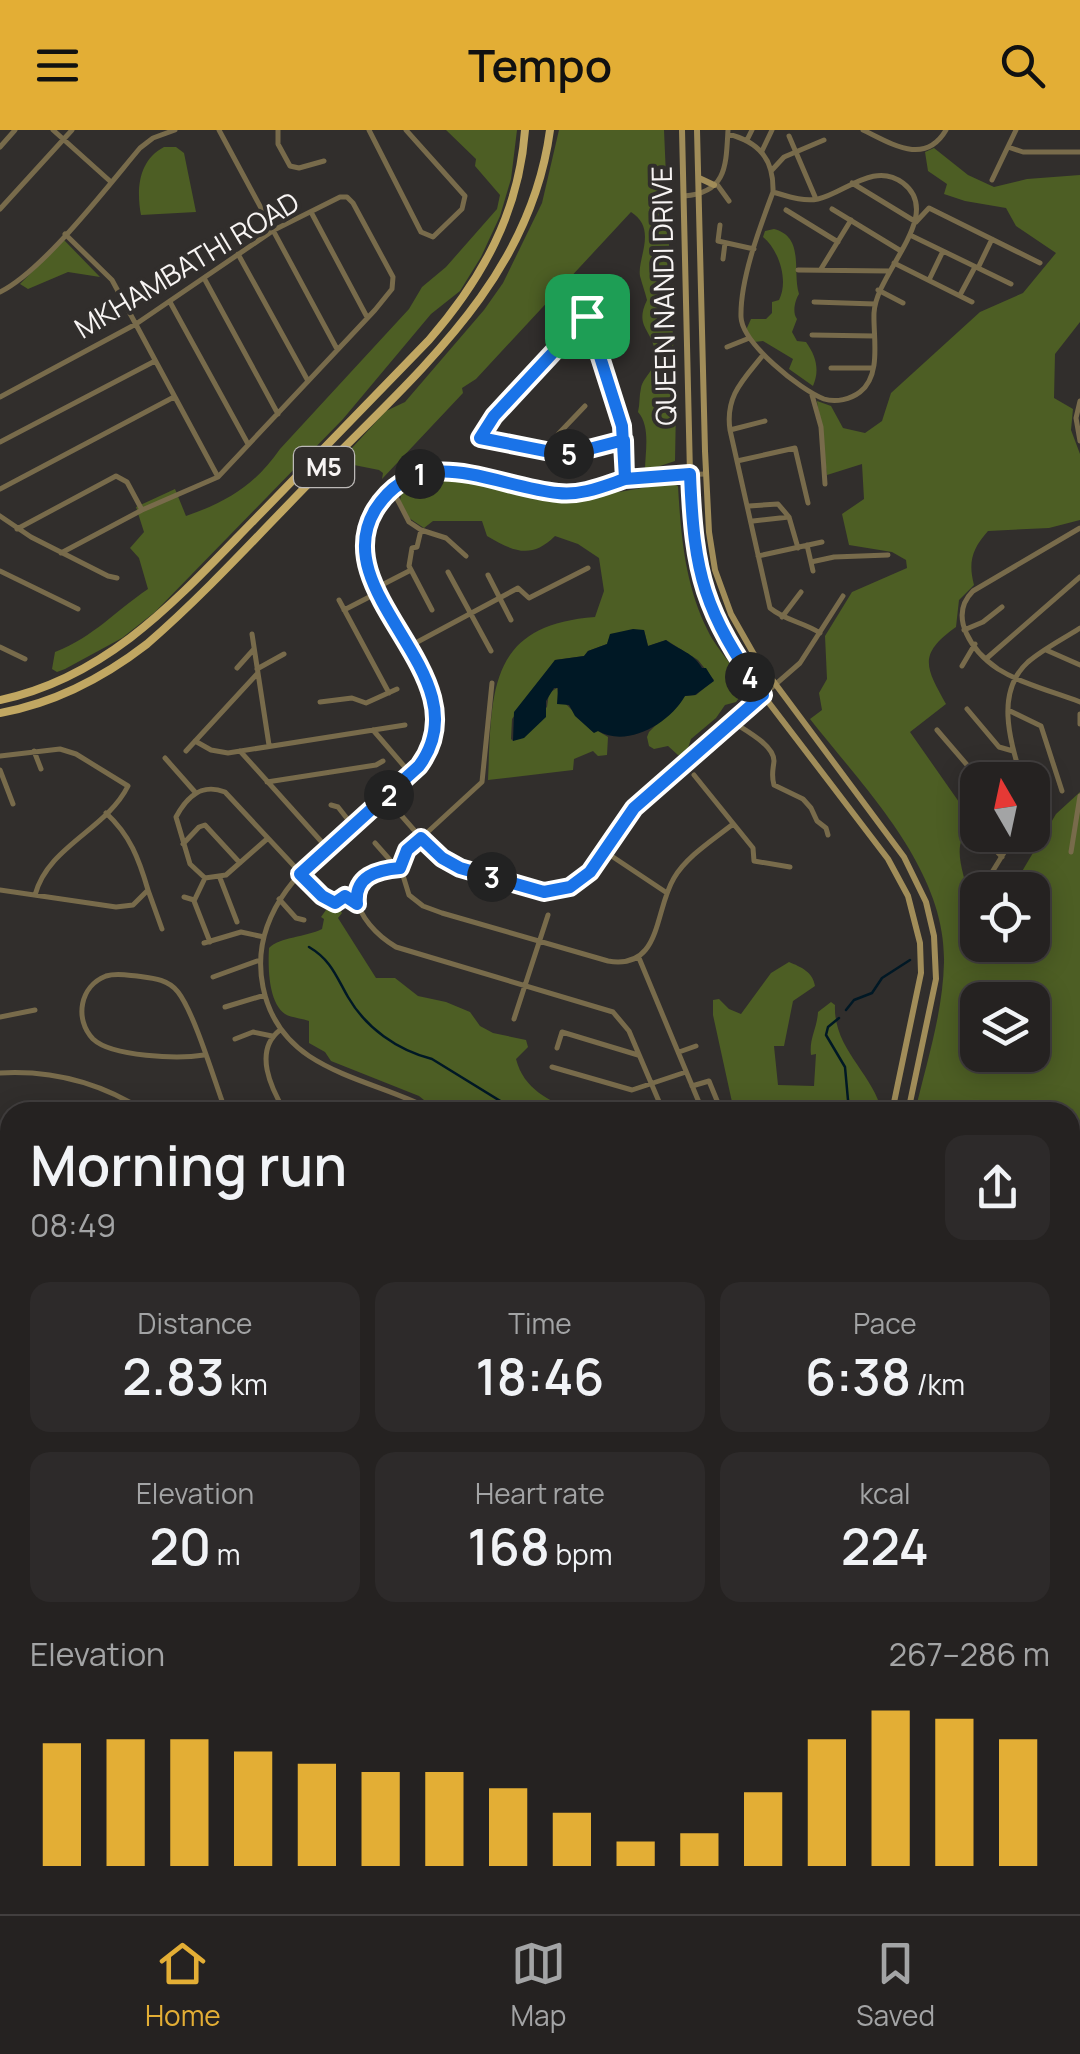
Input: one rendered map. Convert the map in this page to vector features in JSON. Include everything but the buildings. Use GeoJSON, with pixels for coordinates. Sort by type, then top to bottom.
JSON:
{"type":"FeatureCollection","features":[{"type":"Feature","properties":{"kind":"main road","name":"M5"},"geometry":{"type":"LineString","coordinates":[[0,700],[81,672],[139,634],[429,340],[462,301],[492,254],[518,180],[524,130]]}},
{"type":"Feature","properties":{"kind":"main road","name":"M5"},"geometry":{"type":"LineString","coordinates":[[0,713],[48,700],[86,684],[147,644],[418,374],[465,322],[516,243],[539,184],[550,130]]}},
{"type":"Feature","properties":{"kind":"main road","name":"QUEEN NANDI DRIVE"},"geometry":{"type":"LineString","coordinates":[[682,130],[690,474],[696,558],[707,601],[722,632],[763,695],[903,884],[920,943],[921,973],[894,1102]]}},
{"type":"Feature","properties":{"kind":"main road","name":"QUEEN NANDI DRIVE"},"geometry":{"type":"LineString","coordinates":[[697,130],[710,547],[722,594],[749,647],[904,857],[926,902],[934,936],[936,979],[910,1102]]}},
{"type":"Feature","properties":{"kind":"main road"},"geometry":{"type":"LineString","coordinates":[[698,177],[716,184]]}},
{"type":"Feature","properties":{"kind":"street"},"geometry":{"type":"LineString","coordinates":[[0,147],[15,130]]}},
{"type":"Feature","properties":{"kind":"street"},"geometry":{"type":"LineString","coordinates":[[53,130],[111,182]]}},
{"type":"Feature","properties":{"kind":"street"},"geometry":{"type":"LineString","coordinates":[[0,208],[72,130]]}},
{"type":"Feature","properties":{"kind":"street"},"geometry":{"type":"LineString","coordinates":[[0,292],[19,281],[65,234],[140,148],[175,130]]}},
{"type":"Feature","properties":{"kind":"street"},"geometry":{"type":"LineString","coordinates":[[220,130],[338,349]]}},
{"type":"Feature","properties":{"kind":"street"},"geometry":{"type":"LineString","coordinates":[[278,130],[278,144],[290,166],[299,168],[324,161]]}},
{"type":"Feature","properties":{"kind":"street"},"geometry":{"type":"LineString","coordinates":[[370,130],[421,232],[433,237],[462,209],[466,196],[406,130]]}},
{"type":"Feature","properties":{"kind":"street"},"geometry":{"type":"LineString","coordinates":[[747,140],[752,130]]}},
{"type":"Feature","properties":{"kind":"street"},"geometry":{"type":"LineString","coordinates":[[762,151],[772,130]]}},
{"type":"Feature","properties":{"kind":"street"},"geometry":{"type":"LineString","coordinates":[[863,130],[914,151],[933,146],[946,130]]}},
{"type":"Feature","properties":{"kind":"street"},"geometry":{"type":"LineString","coordinates":[[992,180],[1016,130]]}},
{"type":"Feature","properties":{"kind":"street"},"geometry":{"type":"LineString","coordinates":[[684,196],[698,194],[716,184],[727,162],[728,132],[762,151],[772,170],[773,192],[754,248],[741,310],[748,339],[762,355],[811,392],[834,401],[853,396],[868,383],[874,368],[878,290],[916,222],[929,208],[1040,263]]}},
{"type":"Feature","properties":{"kind":"street"},"geometry":{"type":"LineString","coordinates":[[789,136],[816,199]]}},
{"type":"Feature","properties":{"kind":"street"},"geometry":{"type":"LineString","coordinates":[[772,170],[781,158],[824,140]]}},
{"type":"Feature","properties":{"kind":"street"},"geometry":{"type":"LineString","coordinates":[[1008,148],[1023,152],[1080,152]]}},
{"type":"Feature","properties":{"kind":"street"},"geometry":{"type":"LineString","coordinates":[[773,192],[816,199],[878,176],[900,181],[914,200],[916,222]]}},
{"type":"Feature","properties":{"kind":"street"},"geometry":{"type":"LineString","coordinates":[[852,183],[916,222]]}},
{"type":"Feature","properties":{"kind":"street"},"geometry":{"type":"LineString","coordinates":[[716,184],[729,202]]}},
{"type":"Feature","properties":{"kind":"street","name":"MKHAMBATHI ROAD"},"geometry":{"type":"LineString","coordinates":[[0,397],[136,324],[274,230],[340,196],[347,196],[394,284],[218,477],[142,510],[62,553]]}},
{"type":"Feature","properties":{"kind":"street"},"geometry":{"type":"LineString","coordinates":[[832,209],[900,251]]}},
{"type":"Feature","properties":{"kind":"street"},"geometry":{"type":"LineString","coordinates":[[786,210],[838,242]]}},
{"type":"Feature","properties":{"kind":"street"},"geometry":{"type":"LineString","coordinates":[[311,212],[367,317]]}},
{"type":"Feature","properties":{"kind":"street"},"geometry":{"type":"LineString","coordinates":[[821,270],[851,220]]}},
{"type":"Feature","properties":{"kind":"street"},"geometry":{"type":"LineString","coordinates":[[720,225],[717,240],[754,248]]}},
{"type":"Feature","properties":{"kind":"street"},"geometry":{"type":"LineString","coordinates":[[65,234],[110,277],[218,477]]}},
{"type":"Feature","properties":{"kind":"street"},"geometry":{"type":"LineString","coordinates":[[910,235],[1011,284]]}},
{"type":"Feature","properties":{"kind":"street"},"geometry":{"type":"LineString","coordinates":[[960,296],[992,239]]}},
{"type":"Feature","properties":{"kind":"street"},"geometry":{"type":"LineString","coordinates":[[723,259],[726,243]]}},
{"type":"Feature","properties":{"kind":"street"},"geometry":{"type":"LineString","coordinates":[[929,280],[944,251]]}},
{"type":"Feature","properties":{"kind":"street"},"geometry":{"type":"LineString","coordinates":[[238,254],[308,381]]}},
{"type":"Feature","properties":{"kind":"street"},"geometry":{"type":"LineString","coordinates":[[894,263],[972,302]]}},
{"type":"Feature","properties":{"kind":"street"},"geometry":{"type":"LineString","coordinates":[[798,270],[889,271]]}},
{"type":"Feature","properties":{"kind":"street"},"geometry":{"type":"LineString","coordinates":[[204,278],[278,414]]}},
{"type":"Feature","properties":{"kind":"street"},"geometry":{"type":"LineString","coordinates":[[597,306],[593,290],[600,279]]}},
{"type":"Feature","properties":{"kind":"street"},"geometry":{"type":"LineString","coordinates":[[878,290],[903,303]]}},
{"type":"Feature","properties":{"kind":"street"},"geometry":{"type":"LineString","coordinates":[[609,295],[494,416],[480,438],[570,454],[624,440]]}},
{"type":"Feature","properties":{"kind":"street"},"geometry":{"type":"LineString","coordinates":[[170,302],[248,444]]}},
{"type":"Feature","properties":{"kind":"street"},"geometry":{"type":"LineString","coordinates":[[814,302],[875,304]]}},
{"type":"Feature","properties":{"kind":"street"},"geometry":{"type":"LineString","coordinates":[[587,316],[619,410],[625,479]]}},
{"type":"Feature","properties":{"kind":"street"},"geometry":{"type":"LineString","coordinates":[[812,335],[874,336]]}},
{"type":"Feature","properties":{"kind":"street"},"geometry":{"type":"LineString","coordinates":[[727,347],[748,339]]}},
{"type":"Feature","properties":{"kind":"street"},"geometry":{"type":"LineString","coordinates":[[762,355],[732,396],[728,412],[730,430],[770,606],[787,622],[804,623],[820,633]]}},
{"type":"Feature","properties":{"kind":"street"},"geometry":{"type":"LineString","coordinates":[[0,442],[155,362]]}},
{"type":"Feature","properties":{"kind":"street"},"geometry":{"type":"LineString","coordinates":[[831,368],[874,368]]}},
{"type":"Feature","properties":{"kind":"street"},"geometry":{"type":"LineString","coordinates":[[811,392],[821,428],[825,484]]}},
{"type":"Feature","properties":{"kind":"street"},"geometry":{"type":"LineString","coordinates":[[0,489],[174,397]]}},
{"type":"Feature","properties":{"kind":"street"},"geometry":{"type":"LineString","coordinates":[[1080,400],[1076,418],[1080,441]]}},
{"type":"Feature","properties":{"kind":"street"},"geometry":{"type":"LineString","coordinates":[[542,452],[585,406]]}},
{"type":"Feature","properties":{"kind":"street"},"geometry":{"type":"LineString","coordinates":[[730,430],[765,421]]}},
{"type":"Feature","properties":{"kind":"street"},"geometry":{"type":"LineString","coordinates":[[738,461],[795,448],[808,503]]}},
{"type":"Feature","properties":{"kind":"street"},"geometry":{"type":"LineString","coordinates":[[413,1102],[315,1059],[280,1030],[265,994],[260,960],[264,936],[279,900],[300,874],[410,774],[430,748],[436,720],[431,692],[367,564],[366,536],[371,517],[392,489],[412,477],[438,471],[565,494],[625,479],[706,474]]}},
{"type":"Feature","properties":{"kind":"street"},"geometry":{"type":"LineString","coordinates":[[17,529],[116,476],[127,482],[142,510]]}},
{"type":"Feature","properties":{"kind":"street"},"geometry":{"type":"LineString","coordinates":[[392,489],[404,515],[421,530],[446,538],[466,556]]}},
{"type":"Feature","properties":{"kind":"street"},"geometry":{"type":"LineString","coordinates":[[749,506],[778,504],[789,516],[798,548]]}},
{"type":"Feature","properties":{"kind":"street"},"geometry":{"type":"LineString","coordinates":[[0,516],[62,553],[117,578]]}},
{"type":"Feature","properties":{"kind":"street"},"geometry":{"type":"LineString","coordinates":[[752,522],[789,516]]}},
{"type":"Feature","properties":{"kind":"street"},"geometry":{"type":"LineString","coordinates":[[1080,528],[973,590],[962,607],[964,630],[998,668],[1080,702]]}},
{"type":"Feature","properties":{"kind":"street"},"geometry":{"type":"LineString","coordinates":[[421,530],[417,547],[410,554],[411,570],[432,610]]}},
{"type":"Feature","properties":{"kind":"street"},"geometry":{"type":"LineString","coordinates":[[758,556],[822,542]]}},
{"type":"Feature","properties":{"kind":"street"},"geometry":{"type":"LineString","coordinates":[[806,545],[813,571]]}},
{"type":"Feature","properties":{"kind":"street"},"geometry":{"type":"LineString","coordinates":[[811,562],[888,555]]}},
{"type":"Feature","properties":{"kind":"street"},"geometry":{"type":"LineString","coordinates":[[408,647],[518,588],[528,598],[588,568]]}},
{"type":"Feature","properties":{"kind":"street"},"geometry":{"type":"LineString","coordinates":[[0,570],[78,610]]}},
{"type":"Feature","properties":{"kind":"street"},"geometry":{"type":"LineString","coordinates":[[344,610],[411,570]]}},
{"type":"Feature","properties":{"kind":"street"},"geometry":{"type":"LineString","coordinates":[[448,572],[491,651]]}},
{"type":"Feature","properties":{"kind":"street"},"geometry":{"type":"LineString","coordinates":[[488,575],[511,620]]}},
{"type":"Feature","properties":{"kind":"street"},"geometry":{"type":"LineString","coordinates":[[988,658],[1080,577]]}},
{"type":"Feature","properties":{"kind":"street"},"geometry":{"type":"LineString","coordinates":[[782,617],[801,592]]}},
{"type":"Feature","properties":{"kind":"street"},"geometry":{"type":"LineString","coordinates":[[386,798],[442,858],[460,868],[548,892],[564,890],[584,879],[634,808],[800,663],[843,596]]}},
{"type":"Feature","properties":{"kind":"street"},"geometry":{"type":"LineString","coordinates":[[339,600],[389,693]]}},
{"type":"Feature","properties":{"kind":"street"},"geometry":{"type":"LineString","coordinates":[[964,630],[1002,607]]}},
{"type":"Feature","properties":{"kind":"street"},"geometry":{"type":"LineString","coordinates":[[1016,762],[1008,727],[1016,676],[1026,664],[1080,628]]}},
{"type":"Feature","properties":{"kind":"street"},"geometry":{"type":"LineString","coordinates":[[252,634],[269,746]]}},
{"type":"Feature","properties":{"kind":"street"},"geometry":{"type":"LineString","coordinates":[[962,666],[975,644]]}},
{"type":"Feature","properties":{"kind":"street"},"geometry":{"type":"LineString","coordinates":[[0,647],[25,660]]}},
{"type":"Feature","properties":{"kind":"street"},"geometry":{"type":"LineString","coordinates":[[237,668],[254,650]]}},
{"type":"Feature","properties":{"kind":"street"},"geometry":{"type":"LineString","coordinates":[[1046,650],[1080,665]]}},
{"type":"Feature","properties":{"kind":"street"},"geometry":{"type":"LineString","coordinates":[[186,751],[257,671],[284,654]]}},
{"type":"Feature","properties":{"kind":"street"},"geometry":{"type":"LineString","coordinates":[[399,869],[407,850],[475,790],[486,773],[492,684]]}},
{"type":"Feature","properties":{"kind":"street"},"geometry":{"type":"LineString","coordinates":[[320,702],[352,698],[374,702],[397,689]]}},
{"type":"Feature","properties":{"kind":"street"},"geometry":{"type":"LineString","coordinates":[[967,708],[999,747],[1013,751]]}},
{"type":"Feature","properties":{"kind":"street"},"geometry":{"type":"LineString","coordinates":[[1008,710],[1040,726],[1062,791]]}},
{"type":"Feature","properties":{"kind":"street"},"geometry":{"type":"LineString","coordinates":[[1080,714],[1080,724]]}},
{"type":"Feature","properties":{"kind":"street"},"geometry":{"type":"LineString","coordinates":[[733,722],[770,750],[774,758],[774,785],[808,804],[828,835]]}},
{"type":"Feature","properties":{"kind":"street"},"geometry":{"type":"LineString","coordinates":[[195,741],[219,752],[240,751],[405,725]]}},
{"type":"Feature","properties":{"kind":"street"},"geometry":{"type":"LineString","coordinates":[[373,730],[410,774]]}},
{"type":"Feature","properties":{"kind":"street"},"geometry":{"type":"LineString","coordinates":[[937,730],[965,762]]}},
{"type":"Feature","properties":{"kind":"street"},"geometry":{"type":"LineString","coordinates":[[0,756],[49,748],[68,751],[128,786],[106,814],[45,869],[35,895]]}},
{"type":"Feature","properties":{"kind":"street"},"geometry":{"type":"LineString","coordinates":[[34,750],[41,770]]}},
{"type":"Feature","properties":{"kind":"street"},"geometry":{"type":"LineString","coordinates":[[240,751],[328,849]]}},
{"type":"Feature","properties":{"kind":"street"},"geometry":{"type":"LineString","coordinates":[[165,758],[195,792]]}},
{"type":"Feature","properties":{"kind":"street"},"geometry":{"type":"LineString","coordinates":[[267,782],[383,760]]}},
{"type":"Feature","properties":{"kind":"street"},"geometry":{"type":"LineString","coordinates":[[0,770],[13,804]]}},
{"type":"Feature","properties":{"kind":"street"},"geometry":{"type":"LineString","coordinates":[[694,775],[753,848],[756,863],[790,867]]}},
{"type":"Feature","properties":{"kind":"street"},"geometry":{"type":"LineString","coordinates":[[267,839],[220,878],[206,878],[193,870],[176,817],[195,792],[211,788],[225,792],[322,896],[335,903],[345,896],[357,904],[382,936],[396,946],[613,1012],[625,1024],[659,1102]]}},
{"type":"Feature","properties":{"kind":"street"},"geometry":{"type":"LineString","coordinates":[[1071,852],[1080,796]]}},
{"type":"Feature","properties":{"kind":"street"},"geometry":{"type":"LineString","coordinates":[[331,805],[338,807],[353,826]]}},
{"type":"Feature","properties":{"kind":"street"},"geometry":{"type":"LineString","coordinates":[[106,814],[130,841],[162,929]]}},
{"type":"Feature","properties":{"kind":"street"},"geometry":{"type":"LineString","coordinates":[[376,843],[399,869],[406,890],[423,906],[616,963],[639,958],[656,930],[666,893],[680,869],[732,824]]}},
{"type":"Feature","properties":{"kind":"street"},"geometry":{"type":"LineString","coordinates":[[183,844],[205,825],[240,862]]}},
{"type":"Feature","properties":{"kind":"street"},"geometry":{"type":"LineString","coordinates":[[604,851],[666,893]]}},
{"type":"Feature","properties":{"kind":"street"},"geometry":{"type":"LineString","coordinates":[[997,852],[1002,857]]}},
{"type":"Feature","properties":{"kind":"street"},"geometry":{"type":"LineString","coordinates":[[993,872],[1005,852]]}},
{"type":"Feature","properties":{"kind":"street"},"geometry":{"type":"LineString","coordinates":[[357,904],[356,890],[367,876],[378,870],[399,869]]}},
{"type":"Feature","properties":{"kind":"street"},"geometry":{"type":"LineString","coordinates":[[206,878],[194,900],[207,943],[241,932],[264,936]]}},
{"type":"Feature","properties":{"kind":"street"},"geometry":{"type":"LineString","coordinates":[[220,878],[237,922]]}},
{"type":"Feature","properties":{"kind":"street"},"geometry":{"type":"LineString","coordinates":[[0,890],[125,908],[148,890]]}},
{"type":"Feature","properties":{"kind":"street"},"geometry":{"type":"LineString","coordinates":[[184,897],[194,900]]}},
{"type":"Feature","properties":{"kind":"street"},"geometry":{"type":"LineString","coordinates":[[279,900],[296,918],[304,920]]}},
{"type":"Feature","properties":{"kind":"street"},"geometry":{"type":"LineString","coordinates":[[514,1019],[548,915]]}},
{"type":"Feature","properties":{"kind":"street"},"geometry":{"type":"LineString","coordinates":[[639,958],[698,1102]]}},
{"type":"Feature","properties":{"kind":"street"},"geometry":{"type":"LineString","coordinates":[[212,977],[260,960]]}},
{"type":"Feature","properties":{"kind":"street"},"geometry":{"type":"LineString","coordinates":[[204,1055],[178,1058],[108,1048],[97,1042],[83,1020],[81,1009],[87,992],[94,983],[112,974],[163,981],[172,986],[183,1000],[222,1102]]}},
{"type":"Feature","properties":{"kind":"street"},"geometry":{"type":"LineString","coordinates":[[226,1007],[265,994]]}},
{"type":"Feature","properties":{"kind":"street"},"geometry":{"type":"LineString","coordinates":[[0,1017],[35,1010]]}},
{"type":"Feature","properties":{"kind":"street"},"geometry":{"type":"LineString","coordinates":[[280,1030],[272,1036],[264,1056],[281,1102]]}},
{"type":"Feature","properties":{"kind":"street"},"geometry":{"type":"LineString","coordinates":[[235,1039],[254,1032],[272,1036]]}},
{"type":"Feature","properties":{"kind":"street"},"geometry":{"type":"LineString","coordinates":[[557,1048],[562,1032],[638,1054]]}},
{"type":"Feature","properties":{"kind":"street"},"geometry":{"type":"LineString","coordinates":[[679,1052],[696,1046]]}},
{"type":"Feature","properties":{"kind":"street"},"geometry":{"type":"LineString","coordinates":[[552,1067],[624,1088],[652,1086],[686,1072]]}},
{"type":"Feature","properties":{"kind":"street"},"geometry":{"type":"LineString","coordinates":[[0,1073],[50,1075],[84,1082],[129,1102]]}},
{"type":"Feature","properties":{"kind":"street"},"geometry":{"type":"LineString","coordinates":[[692,1086],[709,1081],[715,1102]]}},
{"type":"Feature","properties":{"kind":"green space"},"geometry":{"type":"Polygon","coordinates":[[[446,130],[517,130],[511,179],[500,216],[460,291],[431,314],[343,419],[155,612],[122,638],[65,669],[52,669],[55,652],[93,631],[148,589],[139,558],[130,548],[144,532],[136,507],[175,489],[186,516],[227,498],[261,473],[409,309],[422,287],[446,267],[497,209],[500,195],[475,166],[476,159],[446,130]]]}},
{"type":"Feature","properties":{"kind":"green space"},"geometry":{"type":"Polygon","coordinates":[[[559,130],[664,130],[675,461],[645,471],[646,432],[638,412],[641,388],[655,358],[642,316],[647,300],[640,276],[645,235],[639,219],[631,212],[476,379],[462,388],[463,393],[382,479],[379,470],[339,462],[386,411],[405,402],[503,283],[542,203],[559,130]]]}},
{"type":"Feature","properties":{"kind":"green space"},"geometry":{"type":"Polygon","coordinates":[[[164,147],[176,147],[184,153],[196,212],[141,215],[139,195],[144,167],[164,147]]]}},
{"type":"Feature","properties":{"kind":"green space"},"geometry":{"type":"Polygon","coordinates":[[[934,148],[968,175],[994,187],[1027,179],[1080,175],[1080,322],[1055,354],[1054,398],[1073,409],[1071,430],[1080,454],[1080,520],[1049,528],[988,531],[975,550],[971,569],[974,585],[959,600],[956,627],[931,653],[930,670],[946,704],[910,732],[960,803],[960,962],[1050,962],[1050,872],[1022,872],[1034,852],[1050,852],[1050,824],[1080,792],[1080,1102],[917,1102],[941,1000],[944,962],[932,894],[898,832],[810,719],[822,710],[819,693],[827,679],[825,636],[852,592],[907,568],[906,560],[892,552],[849,545],[842,514],[864,499],[862,464],[827,475],[817,401],[831,406],[843,428],[865,433],[882,421],[891,393],[980,312],[1023,293],[1056,253],[1016,226],[1006,208],[944,194],[947,184],[928,171],[925,152],[934,148]]]}},
{"type":"Feature","properties":{"kind":"green space"},"geometry":{"type":"Polygon","coordinates":[[[765,231],[784,233],[794,247],[799,294],[792,332],[797,341],[806,342],[814,358],[813,386],[789,369],[793,359],[763,341],[754,342],[746,330],[751,319],[766,319],[772,313],[772,302],[779,300],[782,292],[781,266],[763,237],[765,231]]]}},
{"type":"Feature","properties":{"kind":"green space"},"geometry":{"type":"Polygon","coordinates":[[[64,240],[100,277],[68,272],[28,289],[20,284],[64,240]]]}},
{"type":"Feature","properties":{"kind":"green space"},"geometry":{"type":"Polygon","coordinates":[[[443,474],[554,497],[614,487],[619,492],[671,483],[678,486],[689,578],[708,631],[741,683],[744,691],[736,702],[725,705],[691,739],[686,754],[678,755],[668,746],[654,749],[649,746],[649,732],[685,696],[696,695],[714,680],[698,660],[666,640],[648,646],[644,630],[611,634],[607,644],[584,656],[555,660],[512,719],[511,739],[547,707],[549,693],[557,688],[559,699],[588,728],[608,737],[607,755],[598,756],[593,751],[574,759],[573,770],[488,780],[491,719],[503,668],[515,649],[533,633],[595,617],[604,591],[599,558],[578,544],[555,536],[538,548],[522,551],[487,536],[482,521],[433,521],[424,528],[406,516],[400,500],[404,483],[443,474]]]}},
{"type":"Feature","properties":{"kind":"green space"},"geometry":{"type":"Polygon","coordinates":[[[339,908],[342,913],[338,918],[376,978],[395,978],[418,996],[470,1012],[480,1026],[493,1033],[526,1040],[528,1047],[516,1059],[520,1070],[531,1086],[555,1102],[426,1102],[331,1061],[325,1052],[309,1043],[309,1021],[285,1014],[275,1001],[269,948],[322,929],[321,917],[326,910],[339,908]]]}},
{"type":"Feature","properties":{"kind":"green space"},"geometry":{"type":"Polygon","coordinates":[[[789,962],[809,974],[815,986],[793,1001],[784,1046],[774,1046],[778,1085],[814,1086],[816,1054],[811,1055],[812,1038],[818,1012],[831,1002],[835,1005],[840,1035],[878,1102],[732,1102],[713,1000],[719,999],[741,1014],[771,973],[789,962]]]}},
{"type":"Feature","properties":{"kind":"water"},"geometry":{"type":"Polygon","coordinates":[[[644,630],[648,646],[666,640],[686,652],[706,668],[714,681],[695,695],[685,696],[658,724],[622,737],[594,733],[569,705],[557,704],[558,688],[554,688],[546,701],[546,717],[524,738],[513,741],[514,712],[555,660],[584,656],[607,644],[610,634],[644,630]]]}},
{"type":"Feature","properties":{"kind":"waterway"},"geometry":{"type":"LineString","coordinates":[[309,947],[328,963],[355,1008],[384,1036],[432,1059],[502,1102]]}},
{"type":"Feature","properties":{"kind":"waterway"},"geometry":{"type":"LineString","coordinates":[[846,1010],[854,1000],[872,993],[882,978],[910,960]]}},
{"type":"Feature","properties":{"kind":"waterway"},"geometry":{"type":"LineString","coordinates":[[839,1018],[828,1027],[826,1035],[845,1067],[849,1102]]}},
{"type":"Feature","properties":{"kind":"route"},"geometry":{"type":"LineString","coordinates":[[587,316],[494,416],[480,438],[566,455],[624,440],[625,479],[690,474],[696,558],[707,601],[763,695],[627,814],[590,872],[570,887],[544,892],[460,868],[436,854],[421,838],[407,850],[400,868],[378,870],[362,881],[356,890],[357,904],[345,896],[335,903],[300,874],[419,766],[435,731],[431,692],[369,570],[365,546],[371,517],[397,485],[423,473],[464,473],[565,494],[625,479],[624,440],[619,410],[587,316]]}}]}
